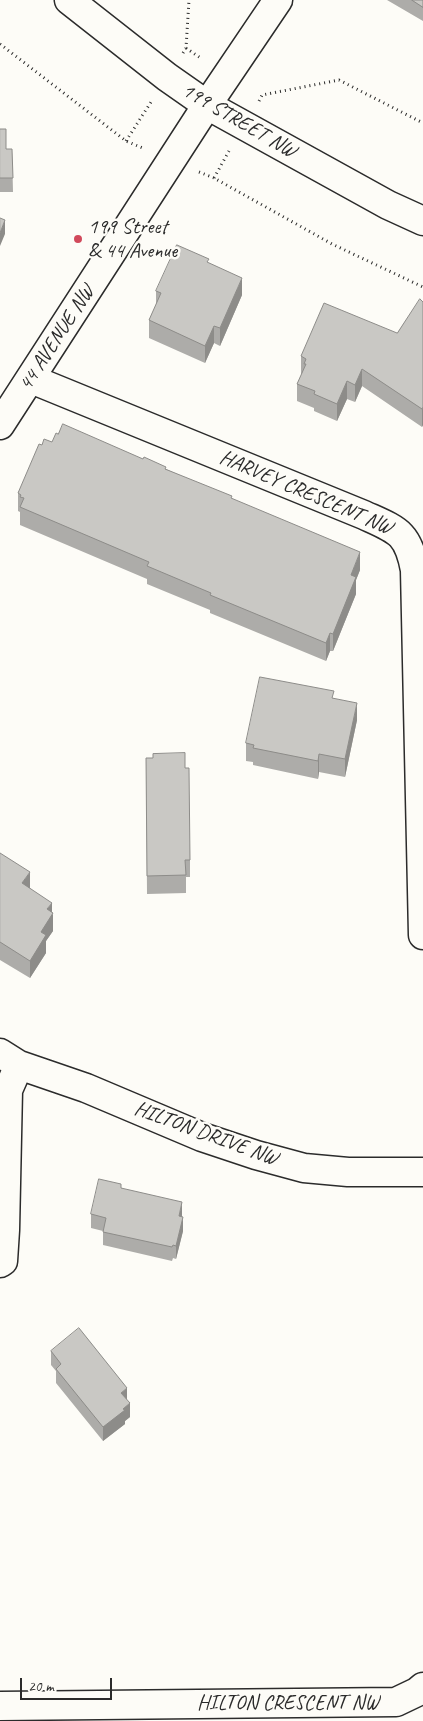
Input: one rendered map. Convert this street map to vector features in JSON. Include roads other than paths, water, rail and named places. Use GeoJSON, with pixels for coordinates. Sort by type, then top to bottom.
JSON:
{"type":"FeatureCollection","features":[{"type":"Feature","properties":{"kind":"street","name":"199 STREET NW"},"geometry":{"type":"LineString","coordinates":[[69,0],[166,77],[207,105],[388,205],[423,221]]}},
{"type":"Feature","properties":{"kind":"street","name":"44 AVENUE NW"},"geometry":{"type":"LineString","coordinates":[[0,425],[31,380],[207,105],[278,0]]}},
{"type":"Feature","properties":{"kind":"street","name":"HARVEY CRESCENT NW"},"geometry":{"type":"LineString","coordinates":[[31,380],[364,515],[385,524],[403,536],[412,554],[415,570],[423,935]]}},
{"type":"Feature","properties":{"kind":"street","name":"HILTON DRIVE NW"},"geometry":{"type":"LineString","coordinates":[[10,1059],[86,1088],[202,1137],[256,1155],[313,1169],[348,1172],[423,1172]]}},
{"type":"Feature","properties":{"kind":"street"},"geometry":{"type":"LineString","coordinates":[[0,1263],[3,1261],[5,1230],[10,1059]]}},
{"type":"Feature","properties":{"kind":"street","name":"HILTON CRESCENT NW"},"geometry":{"type":"LineString","coordinates":[[0,1706],[396,1702],[423,1688]]}},
{"type":"Feature","properties":{"kind":"place","name":"199 Street & 44 Avenue"},"geometry":{"type":"Point","coordinates":[78,239]}}]}
